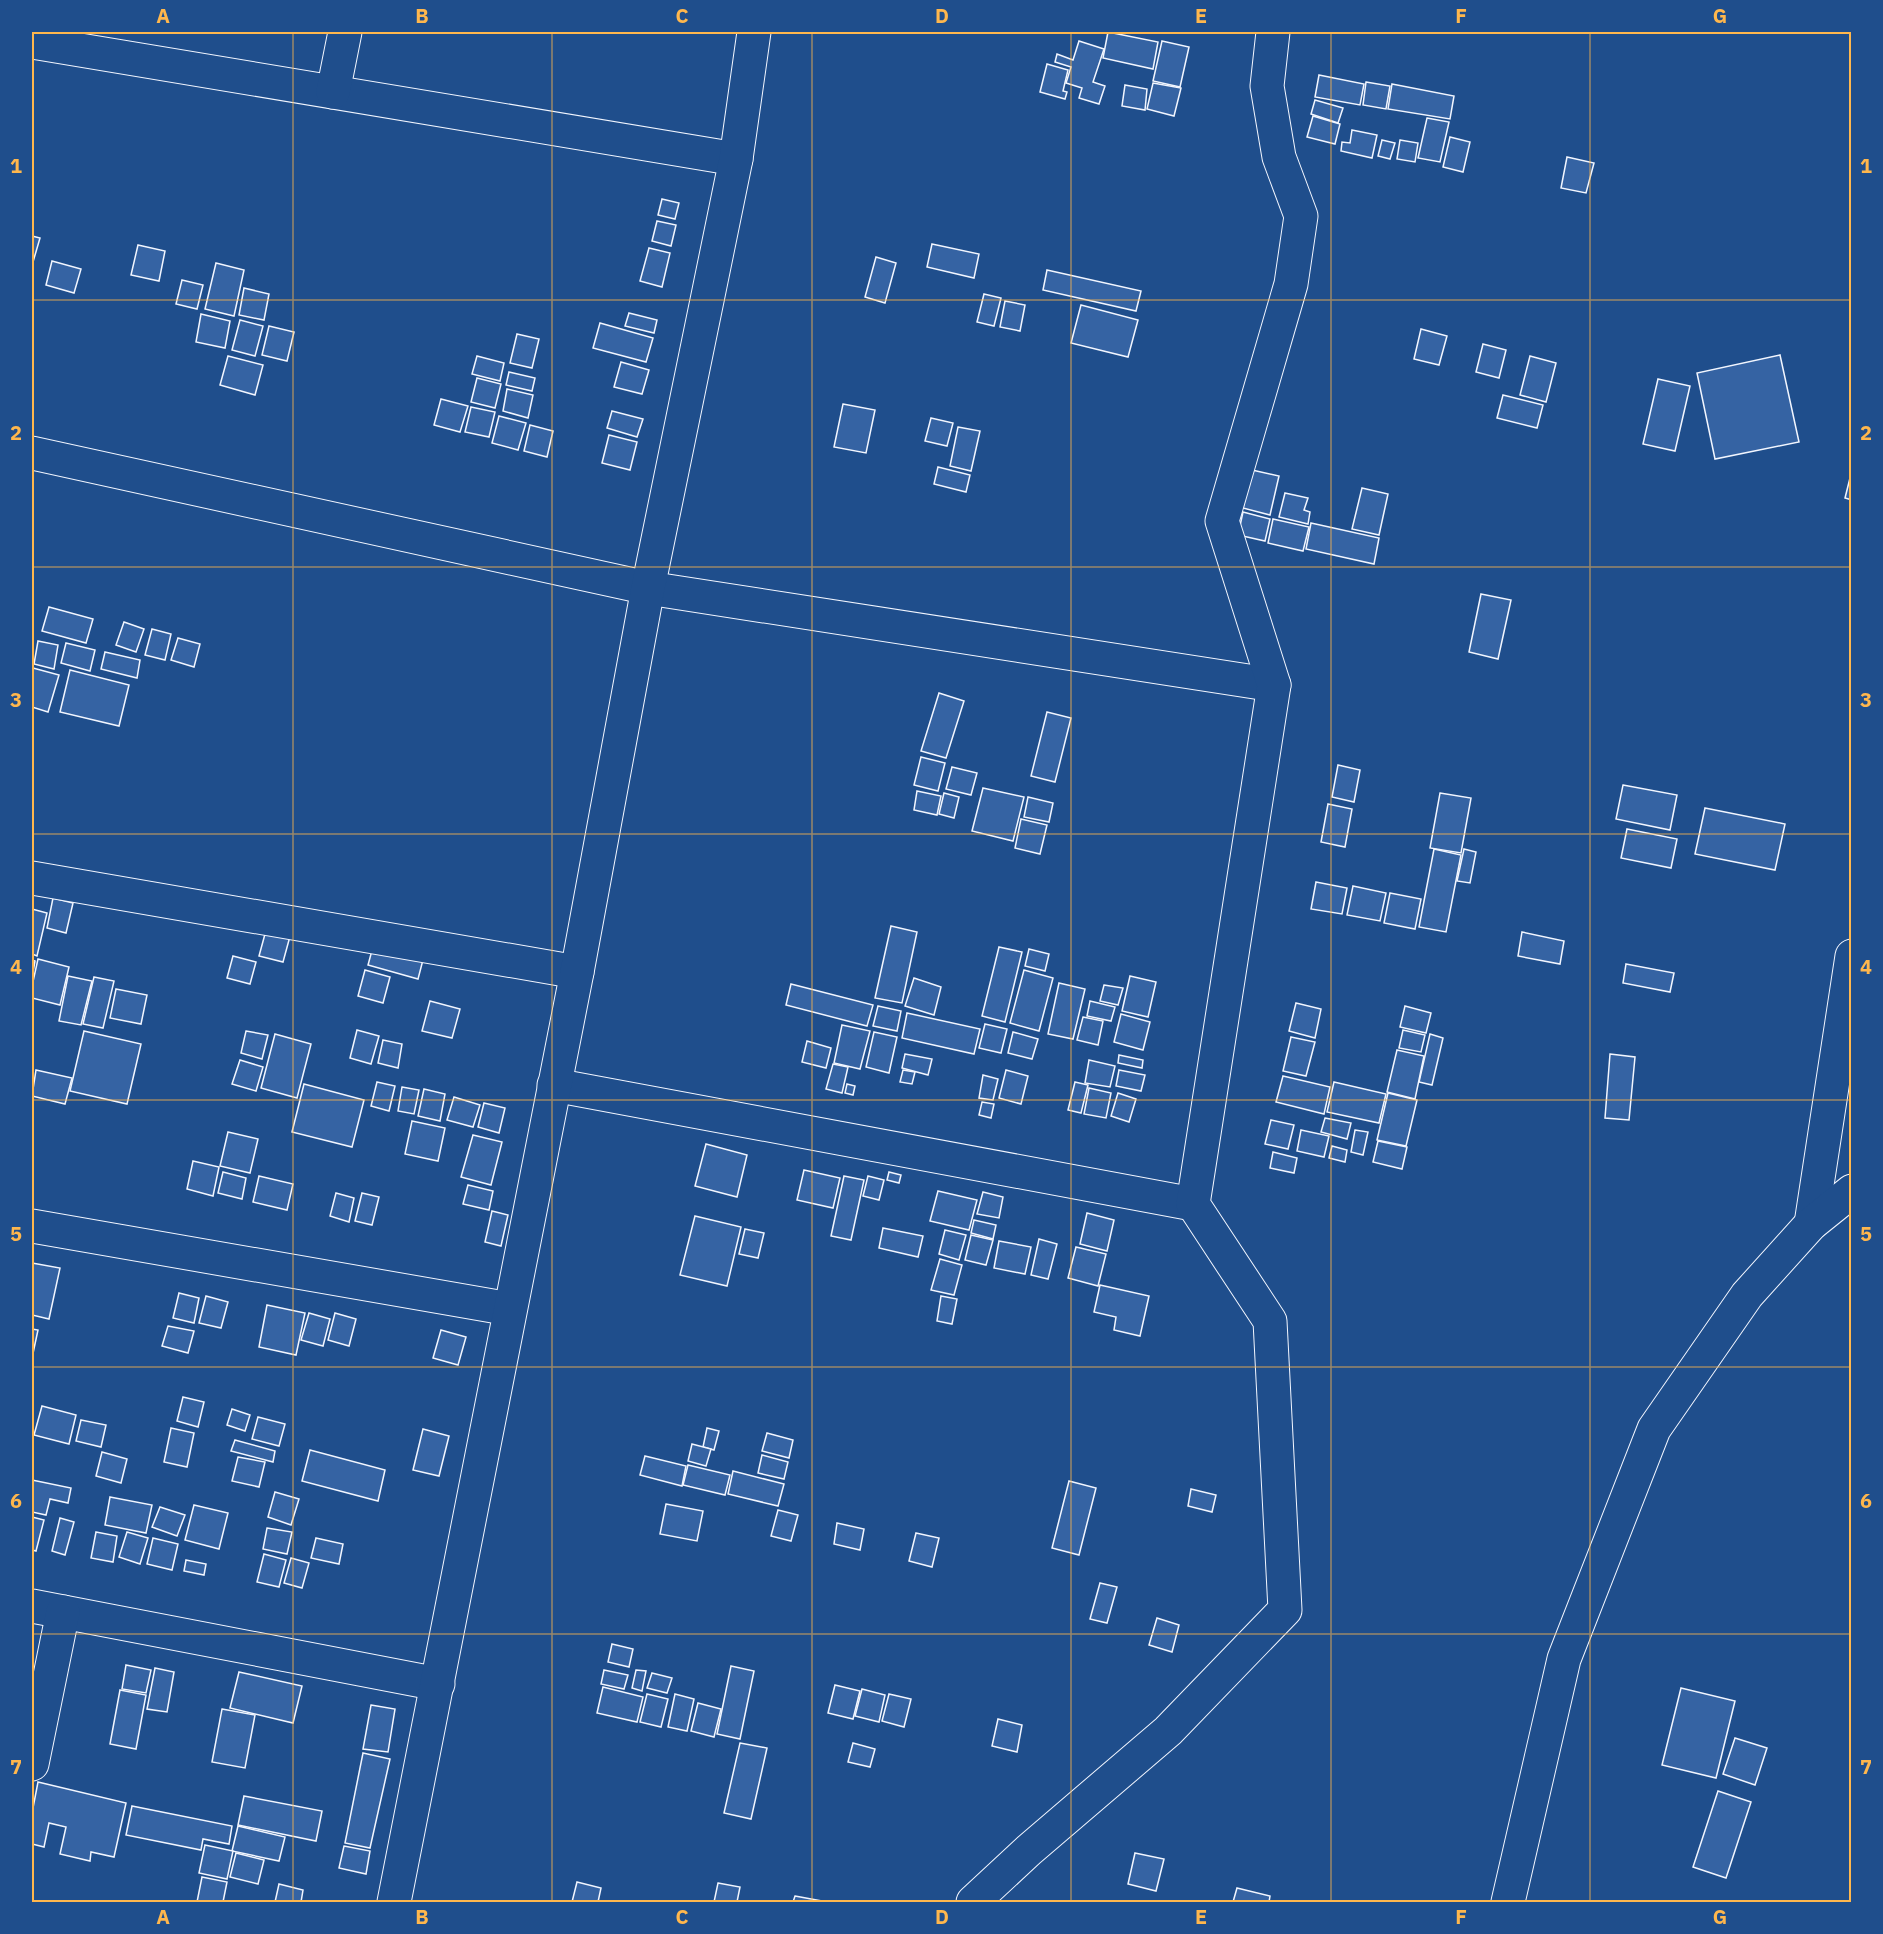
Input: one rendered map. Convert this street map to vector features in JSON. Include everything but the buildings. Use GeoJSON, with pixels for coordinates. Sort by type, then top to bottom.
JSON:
{"type":"FeatureCollection","features":[{"type":"Feature","properties":{"kind":"street"},"geometry":{"type":"LineString","coordinates":[[333,92],[345,32]]}},
{"type":"Feature","properties":{"kind":"street"},"geometry":{"type":"LineString","coordinates":[[394,1902],[577,972],[648,588],[736,159],[754,32]]}},
{"type":"Feature","properties":{"kind":"street"},"geometry":{"type":"LineString","coordinates":[[973,1902],[1029,1850],[1168,1731],[1285,1610],[1270,1321],[1193,1204],[1274,685],[1222,521],[1291,284],[1301,216],[1279,157],[1268,86],[1273,32]]}},
{"type":"Feature","properties":{"kind":"street"},"geometry":{"type":"LineString","coordinates":[[32,42],[736,159]]}},
{"type":"Feature","properties":{"kind":"street"},"geometry":{"type":"LineString","coordinates":[[32,453],[648,588],[1274,685]]}},
{"type":"Feature","properties":{"kind":"street"},"geometry":{"type":"LineString","coordinates":[[32,878],[577,972]]}},
{"type":"Feature","properties":{"kind":"street"},"geometry":{"type":"LineString","coordinates":[[1811,1224],[1851,956]]}},
{"type":"Feature","properties":{"kind":"street"},"geometry":{"type":"LineString","coordinates":[[554,1085],[1193,1204]]}},
{"type":"Feature","properties":{"kind":"street"},"geometry":{"type":"LineString","coordinates":[[1508,1902],[1564,1659],[1654,1429],[1747,1295],[1811,1224],[1851,1191]]}},
{"type":"Feature","properties":{"kind":"street"},"geometry":{"type":"LineString","coordinates":[[32,1226],[510,1309]]}},
{"type":"Feature","properties":{"kind":"street"},"geometry":{"type":"LineString","coordinates":[[32,1606],[438,1684]]}},
{"type":"Feature","properties":{"kind":"street"},"geometry":{"type":"LineString","coordinates":[[32,1764],[63,1612]]}}]}
